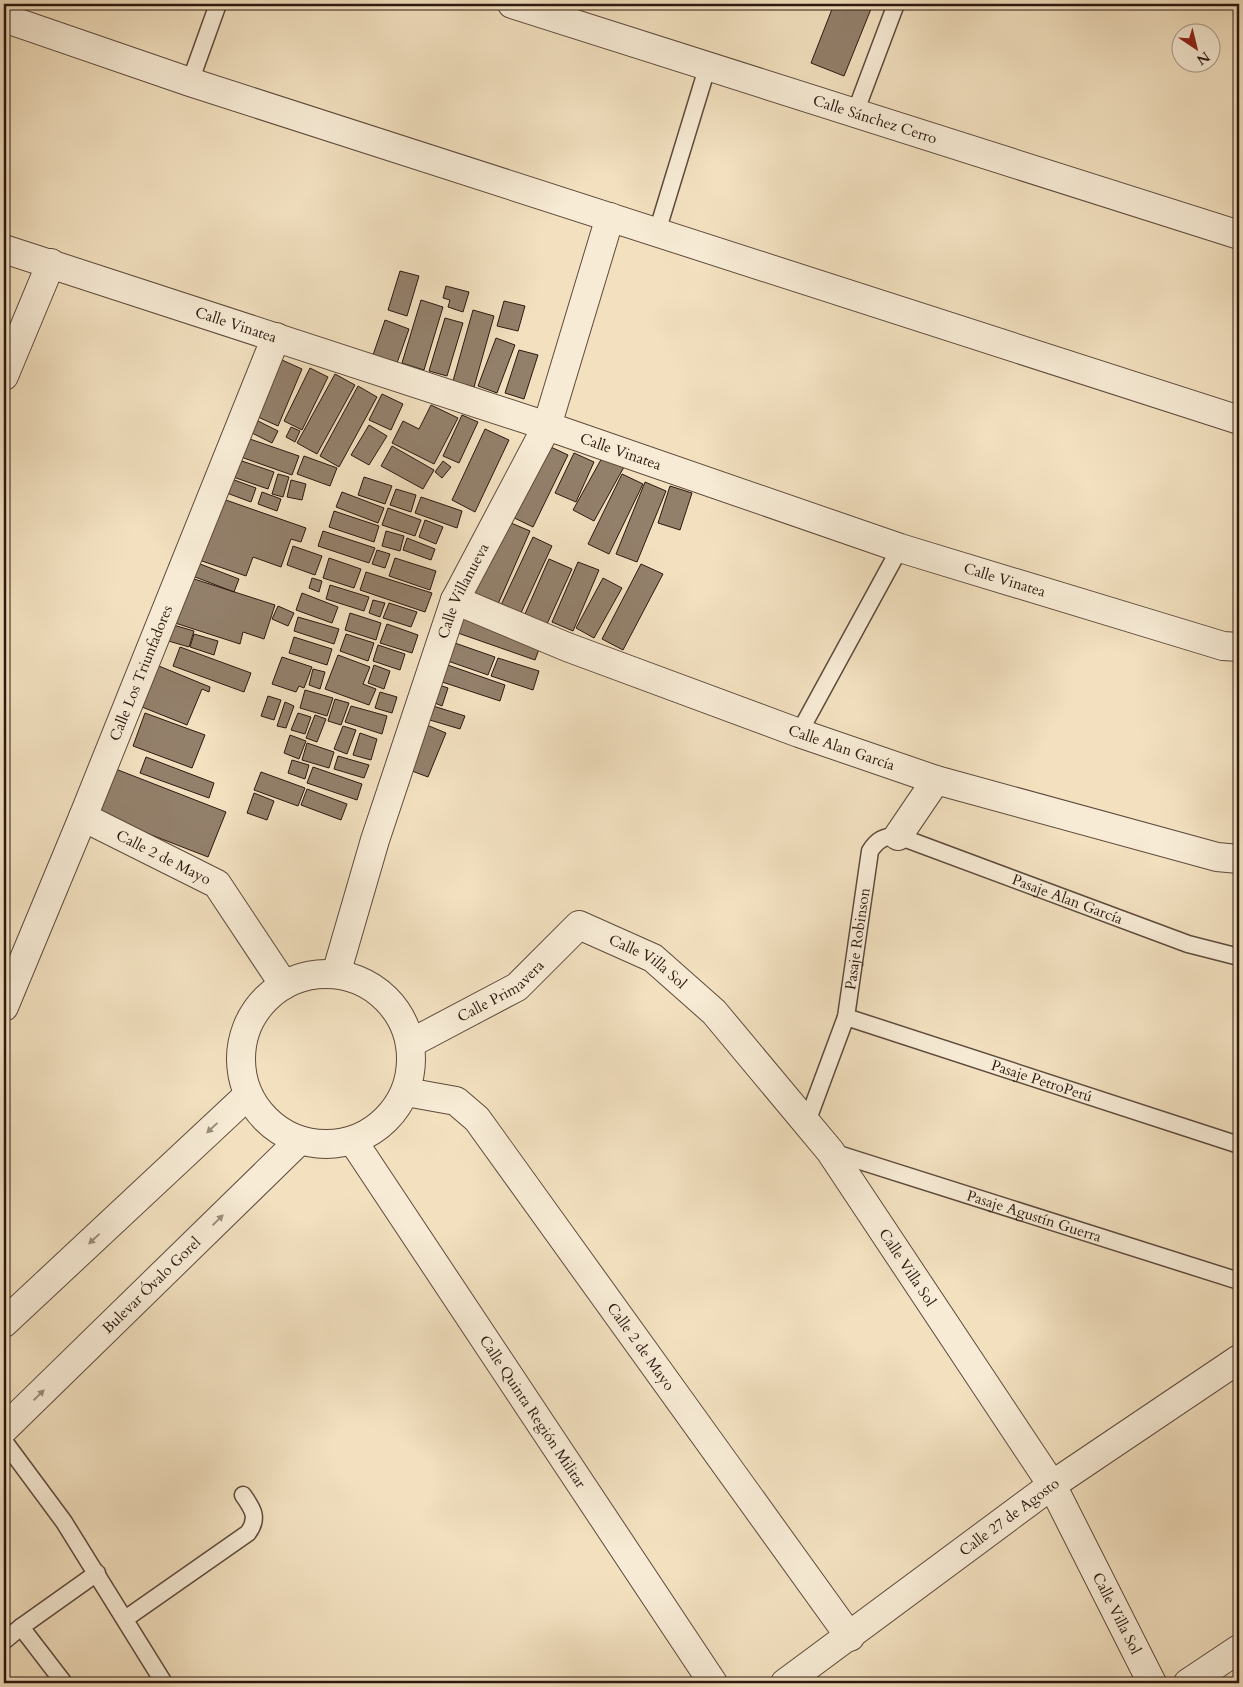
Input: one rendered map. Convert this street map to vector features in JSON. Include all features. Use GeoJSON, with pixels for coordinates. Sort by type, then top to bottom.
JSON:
{"type":"FeatureCollection","features":[{"type":"Feature","properties":{"kind":"street","name":"Calle Sánchez Cerro"},"geometry":{"type":"LineString","coordinates":[[512,4],[1239,236]]}},
{"type":"Feature","properties":{"kind":"street"},"geometry":{"type":"LineString","coordinates":[[4,18],[190,82],[1239,420]]}},
{"type":"Feature","properties":{"kind":"street","name":"Calle Villanueva"},"geometry":{"type":"LineString","coordinates":[[336,974],[374,840],[455,600],[547,426],[610,217]]}},
{"type":"Feature","properties":{"kind":"street","name":"Calle Vinatea"},"geometry":{"type":"LineString","coordinates":[[4,248],[547,426],[900,548],[1223,646],[1239,647]]}},
{"type":"Feature","properties":{"kind":"street"},"geometry":{"type":"LineString","coordinates":[[4,376],[51,263]]}},
{"type":"Feature","properties":{"kind":"street","name":"Calle Los Triunfadores"},"geometry":{"type":"LineString","coordinates":[[4,1007],[83,817],[276,337]]}},
{"type":"Feature","properties":{"kind":"street","name":"Calle Alan García"},"geometry":{"type":"LineString","coordinates":[[455,600],[567,647],[798,733],[936,780],[1217,857],[1239,859]]}},
{"type":"Feature","properties":{"kind":"street"},"geometry":{"type":"LineString","coordinates":[[898,836],[936,780]]}},
{"type":"Feature","properties":{"kind":"street","name":"Calle 2 de Mayo"},"geometry":{"type":"LineString","coordinates":[[83,817],[217,884],[284,985]]}},
{"type":"Feature","properties":{"kind":"street","name":"Calle Primavera"},"geometry":{"type":"LineString","coordinates":[[411,1043],[517,987],[579,925]]}},
{"type":"Feature","properties":{"kind":"street","name":"Calle Villa Sol"},"geometry":{"type":"LineString","coordinates":[[579,925],[654,958],[714,1012],[830,1151],[1052,1485],[1152,1683]]}},
{"type":"Feature","properties":{"kind":"street"},"geometry":{"type":"LineString","coordinates":[[336,974],[362,981],[385,996],[402,1017],[411,1043],[412,1068],[406,1092],[393,1113],[381,1124],[353,1141],[327,1145],[299,1141],[278,1131],[261,1115],[248,1095],[241,1071],[242,1045],[249,1022],[264,1001],[284,985],[309,975],[336,974]]}},
{"type":"Feature","properties":{"kind":"street","name":"Calle 2 de Mayo"},"geometry":{"type":"LineString","coordinates":[[406,1092],[438,1096],[456,1101],[477,1119],[850,1637]]}},
{"type":"Feature","properties":{"kind":"street"},"geometry":{"type":"LineString","coordinates":[[4,1323],[248,1095]]}},
{"type":"Feature","properties":{"kind":"street","name":"Bulevar Óvalo Gorel"},"geometry":{"type":"LineString","coordinates":[[4,1429],[299,1141]]}},
{"type":"Feature","properties":{"kind":"street","name":"Calle Quinta Región Militar"},"geometry":{"type":"LineString","coordinates":[[353,1141],[713,1683]]}},
{"type":"Feature","properties":{"kind":"street","name":"Calle 27 de Agosto"},"geometry":{"type":"LineString","coordinates":[[785,1683],[850,1637],[1052,1485],[1239,1359]]}},
{"type":"Feature","properties":{"kind":"street"},"geometry":{"type":"LineString","coordinates":[[1188,1683],[1239,1649]]}},
{"type":"Feature","properties":{"kind":"lane"},"geometry":{"type":"LineString","coordinates":[[190,82],[218,4]]}},
{"type":"Feature","properties":{"kind":"lane"},"geometry":{"type":"LineString","coordinates":[[855,113],[896,4]]}},
{"type":"Feature","properties":{"kind":"lane"},"geometry":{"type":"LineString","coordinates":[[657,232],[708,65]]}},
{"type":"Feature","properties":{"kind":"lane"},"geometry":{"type":"LineString","coordinates":[[798,733],[900,548]]}},
{"type":"Feature","properties":{"kind":"lane","name":"Pasaje Robinson"},"geometry":{"type":"LineString","coordinates":[[807,1122],[846,1017],[870,851],[876,842],[886,836],[898,836]]}},
{"type":"Feature","properties":{"kind":"lane","name":"Pasaje Alan García"},"geometry":{"type":"LineString","coordinates":[[898,836],[1188,944],[1239,957]]}},
{"type":"Feature","properties":{"kind":"lane","name":"Pasaje PetroPerú"},"geometry":{"type":"LineString","coordinates":[[846,1017],[1239,1145]]}},
{"type":"Feature","properties":{"kind":"lane","name":"Pasaje Agustín Guerra"},"geometry":{"type":"LineString","coordinates":[[830,1151],[1239,1281]]}},
{"type":"Feature","properties":{"kind":"lane"},"geometry":{"type":"LineString","coordinates":[[4,1441],[64,1522],[164,1683]]}},
{"type":"Feature","properties":{"kind":"lane"},"geometry":{"type":"LineString","coordinates":[[125,1619],[248,1533],[254,1524],[255,1512],[243,1495]]}},
{"type":"Feature","properties":{"kind":"lane"},"geometry":{"type":"LineString","coordinates":[[4,1641],[97,1573]]}},
{"type":"Feature","properties":{"kind":"lane"},"geometry":{"type":"LineString","coordinates":[[21,1627],[64,1683]]}},
{"type":"Feature","properties":{"kind":"building"},"geometry":{"type":"Polygon","coordinates":[[[834,4],[873,4],[844,76],[811,63],[834,4]]]}},
{"type":"Feature","properties":{"kind":"building"},"geometry":{"type":"Polygon","coordinates":[[[400,271],[419,276],[407,316],[388,310],[400,271]]]}},
{"type":"Feature","properties":{"kind":"building"},"geometry":{"type":"Polygon","coordinates":[[[446,286],[469,292],[463,312],[448,307],[450,300],[443,298],[446,286]]]}},
{"type":"Feature","properties":{"kind":"building"},"geometry":{"type":"Polygon","coordinates":[[[421,300],[443,307],[424,370],[402,363],[421,300]]]}},
{"type":"Feature","properties":{"kind":"building"},"geometry":{"type":"Polygon","coordinates":[[[504,301],[525,306],[518,331],[497,326],[504,301]]]}},
{"type":"Feature","properties":{"kind":"building"},"geometry":{"type":"Polygon","coordinates":[[[473,310],[494,316],[474,387],[453,381],[473,310]]]}},
{"type":"Feature","properties":{"kind":"building"},"geometry":{"type":"Polygon","coordinates":[[[445,318],[463,323],[447,376],[429,371],[445,318]]]}},
{"type":"Feature","properties":{"kind":"building"},"geometry":{"type":"Polygon","coordinates":[[[385,320],[409,329],[397,363],[373,355],[385,320]]]}},
{"type":"Feature","properties":{"kind":"building"},"geometry":{"type":"Polygon","coordinates":[[[496,338],[515,345],[497,393],[478,386],[496,338]]]}},
{"type":"Feature","properties":{"kind":"building"},"geometry":{"type":"Polygon","coordinates":[[[519,350],[538,355],[524,399],[505,393],[519,350]]]}},
{"type":"Feature","properties":{"kind":"building"},"geometry":{"type":"Polygon","coordinates":[[[282,360],[302,369],[278,426],[258,417],[282,360]]]}},
{"type":"Feature","properties":{"kind":"building"},"geometry":{"type":"Polygon","coordinates":[[[310,368],[328,377],[302,430],[284,421],[310,368]]]}},
{"type":"Feature","properties":{"kind":"building"},"geometry":{"type":"Polygon","coordinates":[[[335,374],[355,385],[317,454],[297,443],[335,374]]]}},
{"type":"Feature","properties":{"kind":"building"},"geometry":{"type":"Polygon","coordinates":[[[358,386],[377,397],[339,467],[320,456],[358,386]]]}},
{"type":"Feature","properties":{"kind":"building"},"geometry":{"type":"Polygon","coordinates":[[[382,394],[403,404],[391,430],[369,420],[382,394]]]}},
{"type":"Feature","properties":{"kind":"building"},"geometry":{"type":"Polygon","coordinates":[[[431,405],[458,418],[434,464],[392,443],[403,421],[419,429],[431,405]]]}},
{"type":"Feature","properties":{"kind":"building"},"geometry":{"type":"Polygon","coordinates":[[[462,415],[478,422],[459,463],[443,456],[462,415]]]}},
{"type":"Feature","properties":{"kind":"building"},"geometry":{"type":"Polygon","coordinates":[[[256,420],[278,431],[272,443],[250,432],[256,420]]]}},
{"type":"Feature","properties":{"kind":"building"},"geometry":{"type":"Polygon","coordinates":[[[369,425],[387,436],[369,465],[351,455],[369,425]]]}},
{"type":"Feature","properties":{"kind":"building"},"geometry":{"type":"Polygon","coordinates":[[[291,427],[300,431],[295,442],[286,437],[291,427]]]}},
{"type":"Feature","properties":{"kind":"building"},"geometry":{"type":"Polygon","coordinates":[[[485,429],[509,440],[475,512],[452,500],[485,429]]]}},
{"type":"Feature","properties":{"kind":"building"},"geometry":{"type":"Polygon","coordinates":[[[244,437],[299,456],[292,475],[238,456],[244,437]]]}},
{"type":"Feature","properties":{"kind":"building"},"geometry":{"type":"Polygon","coordinates":[[[540,442],[568,455],[533,527],[504,513],[540,442]]]}},
{"type":"Feature","properties":{"kind":"building"},"geometry":{"type":"Polygon","coordinates":[[[392,446],[434,470],[423,489],[381,466],[392,446]]]}},
{"type":"Feature","properties":{"kind":"building"},"geometry":{"type":"Polygon","coordinates":[[[574,453],[594,462],[576,502],[555,493],[574,453]]]}},
{"type":"Feature","properties":{"kind":"building"},"geometry":{"type":"Polygon","coordinates":[[[304,456],[337,468],[330,486],[297,474],[304,456]]]}},
{"type":"Feature","properties":{"kind":"building"},"geometry":{"type":"Polygon","coordinates":[[[603,456],[624,467],[594,521],[573,510],[603,456]]]}},
{"type":"Feature","properties":{"kind":"building"},"geometry":{"type":"Polygon","coordinates":[[[239,460],[274,472],[268,489],[233,477],[239,460]]]}},
{"type":"Feature","properties":{"kind":"building"},"geometry":{"type":"Polygon","coordinates":[[[443,461],[451,467],[442,478],[435,472],[443,461]]]}},
{"type":"Feature","properties":{"kind":"building"},"geometry":{"type":"Polygon","coordinates":[[[278,474],[289,477],[283,497],[272,494],[278,474]]]}},
{"type":"Feature","properties":{"kind":"building"},"geometry":{"type":"Polygon","coordinates":[[[622,474],[643,484],[609,554],[588,544],[622,474]]]}},
{"type":"Feature","properties":{"kind":"building"},"geometry":{"type":"Polygon","coordinates":[[[364,477],[392,486],[385,504],[358,495],[364,477]]]}},
{"type":"Feature","properties":{"kind":"building"},"geometry":{"type":"Polygon","coordinates":[[[229,478],[256,488],[251,502],[224,492],[229,478]]]}},
{"type":"Feature","properties":{"kind":"building"},"geometry":{"type":"Polygon","coordinates":[[[291,480],[306,484],[302,500],[287,497],[291,480]]]}},
{"type":"Feature","properties":{"kind":"building"},"geometry":{"type":"Polygon","coordinates":[[[645,482],[666,491],[637,562],[616,554],[645,482]]]}},
{"type":"Feature","properties":{"kind":"building"},"geometry":{"type":"Polygon","coordinates":[[[670,486],[692,493],[680,530],[658,523],[670,486]]]}},
{"type":"Feature","properties":{"kind":"building"},"geometry":{"type":"Polygon","coordinates":[[[396,489],[416,495],[411,512],[390,505],[396,489]]]}},
{"type":"Feature","properties":{"kind":"building"},"geometry":{"type":"Polygon","coordinates":[[[262,492],[281,499],[277,511],[258,504],[262,492]]]}},
{"type":"Feature","properties":{"kind":"building"},"geometry":{"type":"Polygon","coordinates":[[[342,492],[384,508],[378,523],[336,507],[342,492]]]}},
{"type":"Feature","properties":{"kind":"building"},"geometry":{"type":"Polygon","coordinates":[[[421,497],[462,511],[457,528],[415,513],[421,497]]]}},
{"type":"Feature","properties":{"kind":"building"},"geometry":{"type":"Polygon","coordinates":[[[220,498],[306,528],[301,542],[291,539],[281,567],[253,557],[246,576],[199,560],[220,498]]]}},
{"type":"Feature","properties":{"kind":"building"},"geometry":{"type":"Polygon","coordinates":[[[388,508],[421,520],[415,536],[382,525],[388,508]]]}},
{"type":"Feature","properties":{"kind":"building"},"geometry":{"type":"Polygon","coordinates":[[[334,511],[379,526],[374,542],[329,527],[334,511]]]}},
{"type":"Feature","properties":{"kind":"building"},"geometry":{"type":"Polygon","coordinates":[[[499,518],[530,531],[498,604],[468,591],[499,518]]]}},
{"type":"Feature","properties":{"kind":"building"},"geometry":{"type":"Polygon","coordinates":[[[425,520],[443,527],[436,544],[419,537],[425,520]]]}},
{"type":"Feature","properties":{"kind":"building"},"geometry":{"type":"Polygon","coordinates":[[[323,531],[375,548],[369,563],[318,546],[323,531]]]}},
{"type":"Feature","properties":{"kind":"building"},"geometry":{"type":"Polygon","coordinates":[[[386,531],[404,536],[400,551],[382,546],[386,531]]]}},
{"type":"Feature","properties":{"kind":"building"},"geometry":{"type":"Polygon","coordinates":[[[533,537],[552,546],[520,615],[501,605],[533,537]]]}},
{"type":"Feature","properties":{"kind":"building"},"geometry":{"type":"Polygon","coordinates":[[[407,538],[435,549],[431,560],[403,550],[407,538]]]}},
{"type":"Feature","properties":{"kind":"building"},"geometry":{"type":"Polygon","coordinates":[[[293,546],[322,556],[315,575],[287,565],[293,546]]]}},
{"type":"Feature","properties":{"kind":"building"},"geometry":{"type":"Polygon","coordinates":[[[377,550],[390,554],[385,568],[372,564],[377,550]]]}},
{"type":"Feature","properties":{"kind":"building"},"geometry":{"type":"Polygon","coordinates":[[[329,558],[361,569],[354,588],[323,578],[329,558]]]}},
{"type":"Feature","properties":{"kind":"building"},"geometry":{"type":"Polygon","coordinates":[[[395,558],[436,571],[430,590],[389,576],[395,558]]]}},
{"type":"Feature","properties":{"kind":"building"},"geometry":{"type":"Polygon","coordinates":[[[549,559],[572,569],[547,624],[525,614],[549,559]]]}},
{"type":"Feature","properties":{"kind":"building"},"geometry":{"type":"Polygon","coordinates":[[[195,562],[239,579],[234,592],[190,575],[195,562]]]}},
{"type":"Feature","properties":{"kind":"building"},"geometry":{"type":"Polygon","coordinates":[[[578,562],[599,570],[573,631],[552,622],[578,562]]]}},
{"type":"Feature","properties":{"kind":"building"},"geometry":{"type":"Polygon","coordinates":[[[641,564],[663,574],[623,650],[602,639],[641,564]]]}},
{"type":"Feature","properties":{"kind":"building"},"geometry":{"type":"Polygon","coordinates":[[[366,572],[432,593],[425,612],[360,590],[366,572]]]}},
{"type":"Feature","properties":{"kind":"building"},"geometry":{"type":"Polygon","coordinates":[[[188,577],[275,605],[264,639],[243,632],[240,644],[172,622],[188,577]]]}},
{"type":"Feature","properties":{"kind":"building"},"geometry":{"type":"Polygon","coordinates":[[[312,578],[322,581],[319,592],[309,588],[312,578]]]}},
{"type":"Feature","properties":{"kind":"building"},"geometry":{"type":"Polygon","coordinates":[[[603,578],[622,588],[594,638],[576,628],[603,578]]]}},
{"type":"Feature","properties":{"kind":"building"},"geometry":{"type":"Polygon","coordinates":[[[330,585],[369,597],[364,611],[326,599],[330,585]]]}},
{"type":"Feature","properties":{"kind":"building"},"geometry":{"type":"Polygon","coordinates":[[[302,593],[338,607],[332,623],[296,610],[302,593]]]}},
{"type":"Feature","properties":{"kind":"building"},"geometry":{"type":"Polygon","coordinates":[[[373,600],[385,603],[380,617],[369,613],[373,600]]]}},
{"type":"Feature","properties":{"kind":"building"},"geometry":{"type":"Polygon","coordinates":[[[389,603],[417,612],[411,627],[383,618],[389,603]]]}},
{"type":"Feature","properties":{"kind":"building"},"geometry":{"type":"Polygon","coordinates":[[[278,606],[294,613],[288,626],[272,619],[278,606]]]}},
{"type":"Feature","properties":{"kind":"building"},"geometry":{"type":"Polygon","coordinates":[[[350,613],[381,623],[376,640],[345,630],[350,613]]]}},
{"type":"Feature","properties":{"kind":"building"},"geometry":{"type":"Polygon","coordinates":[[[460,615],[541,644],[535,660],[455,632],[460,615]]]}},
{"type":"Feature","properties":{"kind":"building"},"geometry":{"type":"Polygon","coordinates":[[[298,617],[339,629],[334,644],[294,631],[298,617]]]}},
{"type":"Feature","properties":{"kind":"building"},"geometry":{"type":"Polygon","coordinates":[[[170,624],[194,631],[189,647],[165,640],[170,624]]]}},
{"type":"Feature","properties":{"kind":"building"},"geometry":{"type":"Polygon","coordinates":[[[387,624],[418,635],[412,653],[380,643],[387,624]]]}},
{"type":"Feature","properties":{"kind":"building"},"geometry":{"type":"Polygon","coordinates":[[[194,634],[218,641],[214,655],[190,647],[194,634]]]}},
{"type":"Feature","properties":{"kind":"building"},"geometry":{"type":"Polygon","coordinates":[[[346,634],[374,643],[368,661],[340,651],[346,634]]]}},
{"type":"Feature","properties":{"kind":"building"},"geometry":{"type":"Polygon","coordinates":[[[294,637],[332,649],[327,665],[289,653],[294,637]]]}},
{"type":"Feature","properties":{"kind":"building"},"geometry":{"type":"Polygon","coordinates":[[[452,642],[495,657],[488,675],[445,660],[452,642]]]}},
{"type":"Feature","properties":{"kind":"building"},"geometry":{"type":"Polygon","coordinates":[[[378,645],[405,654],[400,670],[373,661],[378,645]]]}},
{"type":"Feature","properties":{"kind":"building"},"geometry":{"type":"Polygon","coordinates":[[[180,647],[251,673],[244,692],[173,666],[180,647]]]}},
{"type":"Feature","properties":{"kind":"building"},"geometry":{"type":"Polygon","coordinates":[[[338,655],[370,667],[363,684],[376,689],[369,705],[325,689],[338,655]]]}},
{"type":"Feature","properties":{"kind":"building"},"geometry":{"type":"Polygon","coordinates":[[[282,657],[312,667],[304,688],[299,686],[296,692],[272,684],[282,657]]]}},
{"type":"Feature","properties":{"kind":"building"},"geometry":{"type":"Polygon","coordinates":[[[498,658],[539,671],[533,690],[491,676],[498,658]]]}},
{"type":"Feature","properties":{"kind":"building"},"geometry":{"type":"Polygon","coordinates":[[[442,663],[505,685],[500,701],[436,680],[442,663]]]}},
{"type":"Feature","properties":{"kind":"building"},"geometry":{"type":"Polygon","coordinates":[[[154,664],[210,687],[209,692],[202,689],[187,725],[137,705],[154,664]]]}},
{"type":"Feature","properties":{"kind":"building"},"geometry":{"type":"Polygon","coordinates":[[[374,665],[390,671],[384,689],[368,683],[374,665]]]}},
{"type":"Feature","properties":{"kind":"building"},"geometry":{"type":"Polygon","coordinates":[[[313,669],[325,672],[320,689],[309,685],[313,669]]]}},
{"type":"Feature","properties":{"kind":"building"},"geometry":{"type":"Polygon","coordinates":[[[436,684],[448,688],[442,706],[430,701],[436,684]]]}},
{"type":"Feature","properties":{"kind":"building"},"geometry":{"type":"Polygon","coordinates":[[[305,690],[333,698],[327,716],[300,708],[305,690]]]}},
{"type":"Feature","properties":{"kind":"building"},"geometry":{"type":"Polygon","coordinates":[[[380,692],[397,697],[392,713],[375,708],[380,692]]]}},
{"type":"Feature","properties":{"kind":"building"},"geometry":{"type":"Polygon","coordinates":[[[268,696],[281,700],[274,720],[261,716],[268,696]]]}},
{"type":"Feature","properties":{"kind":"building"},"geometry":{"type":"Polygon","coordinates":[[[335,699],[349,703],[341,725],[328,721],[335,699]]]}},
{"type":"Feature","properties":{"kind":"building"},"geometry":{"type":"Polygon","coordinates":[[[285,702],[294,706],[286,728],[277,726],[285,702]]]}},
{"type":"Feature","properties":{"kind":"building"},"geometry":{"type":"Polygon","coordinates":[[[427,704],[465,716],[460,729],[423,718],[427,704]]]}},
{"type":"Feature","properties":{"kind":"building"},"geometry":{"type":"Polygon","coordinates":[[[351,706],[387,716],[382,734],[345,722],[351,706]]]}},
{"type":"Feature","properties":{"kind":"building"},"geometry":{"type":"Polygon","coordinates":[[[145,713],[205,735],[192,768],[133,746],[145,713]]]}},
{"type":"Feature","properties":{"kind":"building"},"geometry":{"type":"Polygon","coordinates":[[[298,713],[311,717],[305,734],[291,730],[298,713]]]}},
{"type":"Feature","properties":{"kind":"building"},"geometry":{"type":"Polygon","coordinates":[[[315,715],[326,719],[317,742],[306,738],[315,715]]]}},
{"type":"Feature","properties":{"kind":"building"},"geometry":{"type":"Polygon","coordinates":[[[422,723],[446,733],[428,777],[404,768],[422,723]]]}},
{"type":"Feature","properties":{"kind":"building"},"geometry":{"type":"Polygon","coordinates":[[[343,726],[356,730],[347,754],[334,749],[343,726]]]}},
{"type":"Feature","properties":{"kind":"building"},"geometry":{"type":"Polygon","coordinates":[[[360,733],[377,739],[371,760],[353,755],[360,733]]]}},
{"type":"Feature","properties":{"kind":"building"},"geometry":{"type":"Polygon","coordinates":[[[290,735],[306,741],[299,759],[284,753],[290,735]]]}},
{"type":"Feature","properties":{"kind":"building"},"geometry":{"type":"Polygon","coordinates":[[[307,743],[334,752],[329,768],[302,760],[307,743]]]}},
{"type":"Feature","properties":{"kind":"building"},"geometry":{"type":"Polygon","coordinates":[[[338,756],[369,765],[364,778],[334,769],[338,756]]]}},
{"type":"Feature","properties":{"kind":"building"},"geometry":{"type":"Polygon","coordinates":[[[146,757],[214,783],[209,798],[140,773],[146,757]]]}},
{"type":"Feature","properties":{"kind":"building"},"geometry":{"type":"Polygon","coordinates":[[[292,760],[309,765],[305,779],[288,773],[292,760]]]}},
{"type":"Feature","properties":{"kind":"building"},"geometry":{"type":"Polygon","coordinates":[[[313,767],[362,784],[357,800],[307,783],[313,767]]]}},
{"type":"Feature","properties":{"kind":"building"},"geometry":{"type":"Polygon","coordinates":[[[113,768],[226,812],[208,857],[95,813],[113,768]]]}},
{"type":"Feature","properties":{"kind":"building"},"geometry":{"type":"Polygon","coordinates":[[[261,772],[305,788],[298,806],[254,790],[261,772]]]}},
{"type":"Feature","properties":{"kind":"building"},"geometry":{"type":"Polygon","coordinates":[[[307,789],[347,804],[341,820],[301,805],[307,789]]]}},
{"type":"Feature","properties":{"kind":"building"},"geometry":{"type":"Polygon","coordinates":[[[254,793],[274,801],[267,820],[247,813],[254,793]]]}}]}
